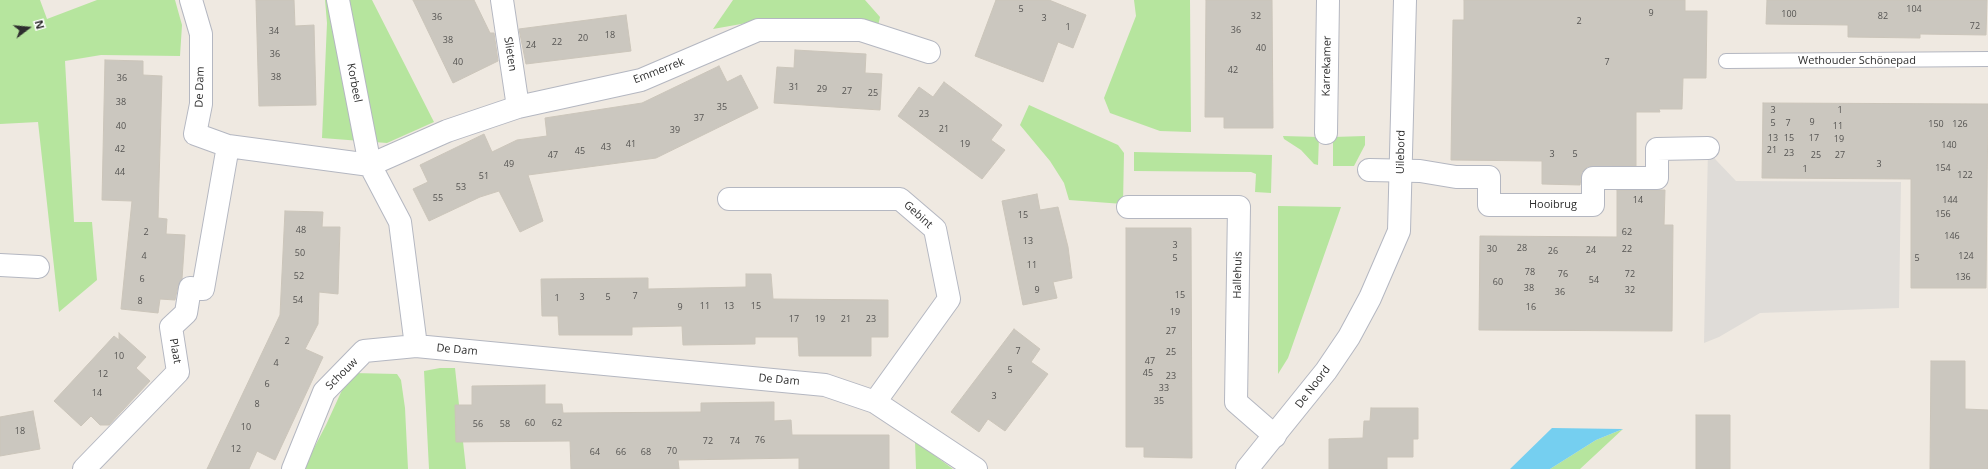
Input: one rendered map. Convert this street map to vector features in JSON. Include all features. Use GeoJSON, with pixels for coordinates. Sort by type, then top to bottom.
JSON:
{"type":"FeatureCollection","features":[{"type":"Feature","properties":{"kind":"street","name":"De Dam"},"geometry":{"type":"LineString","coordinates":[[192,0],[201,34],[202,104],[195,134],[228,146],[370,165]]}},
{"type":"Feature","properties":{"kind":"street","name":"Korbeel"},"geometry":{"type":"LineString","coordinates":[[338,0],[370,165]]}},
{"type":"Feature","properties":{"kind":"street","name":"Slieten"},"geometry":{"type":"LineString","coordinates":[[502,0],[518,107]]}},
{"type":"Feature","properties":{"kind":"street","name":"Karrekamer"},"geometry":{"type":"LineString","coordinates":[[1326,132],[1328,0]]}},
{"type":"Feature","properties":{"kind":"street","name":"Uilebord"},"geometry":{"type":"LineString","coordinates":[[1370,298],[1399,230],[1405,0]]}},
{"type":"Feature","properties":{"kind":"street","name":"Emmerrek"},"geometry":{"type":"LineString","coordinates":[[370,165],[447,131],[518,107],[641,80],[758,30],[861,30],[929,52]]}},
{"type":"Feature","properties":{"kind":"street","name":"Plaat"},"geometry":{"type":"LineString","coordinates":[[84,469],[178,372],[170,327],[186,313],[190,288],[203,289],[228,146]]}},
{"type":"Feature","properties":{"kind":"street","name":"Hooibrug"},"geometry":{"type":"LineString","coordinates":[[1369,170],[1420,171],[1456,177],[1489,177],[1489,205],[1593,206],[1593,178],[1657,178],[1657,149],[1708,148]]}},
{"type":"Feature","properties":{"kind":"street"},"geometry":{"type":"LineString","coordinates":[[370,165],[400,222],[416,346]]}},
{"type":"Feature","properties":{"kind":"street","name":"Gebint"},"geometry":{"type":"LineString","coordinates":[[729,199],[900,199],[935,229],[949,299],[875,402]]}},
{"type":"Feature","properties":{"kind":"street","name":"Hallehuis"},"geometry":{"type":"LineString","coordinates":[[1128,207],[1239,208],[1236,402],[1275,436]]}},
{"type":"Feature","properties":{"kind":"street"},"geometry":{"type":"LineString","coordinates":[[0,265],[38,266]]}},
{"type":"Feature","properties":{"kind":"street","name":"De Noord"},"geometry":{"type":"LineString","coordinates":[[1247,469],[1326,371],[1349,336],[1370,298]]}},
{"type":"Feature","properties":{"kind":"street","name":"De Dam"},"geometry":{"type":"LineString","coordinates":[[416,346],[825,385],[875,402],[976,469]]}},
{"type":"Feature","properties":{"kind":"street","name":"Schouw"},"geometry":{"type":"LineString","coordinates":[[293,469],[324,392],[354,361],[364,351],[416,346]]}},
{"type":"Feature","properties":{"kind":"lane","name":"Wethouder Schönepad"},"geometry":{"type":"LineString","coordinates":[[1726,61],[1988,59]]}},
{"type":"Feature","properties":{"kind":"green space"},"geometry":{"type":"Polygon","coordinates":[[[0,0],[40,0],[47,19],[97,0],[175,0],[182,25],[180,56],[101,55],[65,61],[74,222],[92,222],[97,280],[59,312],[38,122],[0,124],[0,0]]]}},
{"type":"Feature","properties":{"kind":"green space"},"geometry":{"type":"Polygon","coordinates":[[[325,0],[372,0],[434,122],[387,143],[322,138],[327,23],[325,0]]]}},
{"type":"Feature","properties":{"kind":"green space"},"geometry":{"type":"Polygon","coordinates":[[[733,0],[865,0],[880,17],[878,26],[775,18],[713,29],[733,0]]]}},
{"type":"Feature","properties":{"kind":"green space"},"geometry":{"type":"Polygon","coordinates":[[[1134,0],[1190,0],[1191,132],[1160,131],[1110,113],[1104,98],[1136,16],[1134,0]]]}},
{"type":"Feature","properties":{"kind":"green space"},"geometry":{"type":"Polygon","coordinates":[[[1029,105],[1118,145],[1124,153],[1123,204],[1069,200],[1064,183],[1050,161],[1020,125],[1029,105]]]}},
{"type":"Feature","properties":{"kind":"green space"},"geometry":{"type":"Polygon","coordinates":[[[1283,136],[1319,137],[1318,165],[1314,164],[1301,150],[1284,139],[1283,136]]]}},
{"type":"Feature","properties":{"kind":"green space"},"geometry":{"type":"Polygon","coordinates":[[[1365,136],[1365,145],[1354,166],[1333,166],[1333,137],[1365,136]]]}},
{"type":"Feature","properties":{"kind":"green space"},"geometry":{"type":"Polygon","coordinates":[[[1134,152],[1272,155],[1271,193],[1255,192],[1256,174],[1251,172],[1134,171],[1134,152]]]}},
{"type":"Feature","properties":{"kind":"green space"},"geometry":{"type":"Polygon","coordinates":[[[1278,206],[1341,207],[1288,358],[1278,374],[1278,206]]]}},
{"type":"Feature","properties":{"kind":"green space"},"geometry":{"type":"Polygon","coordinates":[[[440,368],[455,368],[466,469],[429,469],[424,371],[440,368]]]}},
{"type":"Feature","properties":{"kind":"green space"},"geometry":{"type":"Polygon","coordinates":[[[353,373],[397,374],[401,380],[405,408],[408,469],[303,469],[326,425],[348,377],[353,373]]]}},
{"type":"Feature","properties":{"kind":"green space"},"geometry":{"type":"Polygon","coordinates":[[[1623,429],[1580,469],[1550,469],[1596,440],[1623,429]]]}},
{"type":"Feature","properties":{"kind":"green space"},"geometry":{"type":"Polygon","coordinates":[[[915,441],[953,469],[916,469],[915,441]]]}},
{"type":"Feature","properties":{"kind":"shaded area"},"geometry":{"type":"Polygon","coordinates":[[[1708,148],[1716,160],[1736,181],[1901,182],[1899,308],[1760,313],[1719,337],[1704,343],[1708,148]]]}},
{"type":"Feature","properties":{"kind":"water"},"geometry":{"type":"Polygon","coordinates":[[[1552,428],[1623,429],[1596,440],[1550,469],[1510,469],[1552,428]]]}},
{"type":"Feature","properties":{"kind":"building"},"geometry":{"type":"Polygon","coordinates":[[[256,0],[294,0],[295,26],[314,25],[316,105],[259,106],[256,0]]]}},
{"type":"Feature","properties":{"kind":"building"},"geometry":{"type":"Polygon","coordinates":[[[413,0],[474,0],[490,33],[494,33],[498,61],[453,83],[413,0]]]}},
{"type":"Feature","properties":{"kind":"building"},"geometry":{"type":"Polygon","coordinates":[[[996,0],[1049,0],[1086,15],[1073,48],[1058,42],[1043,82],[975,56],[996,0]]]}},
{"type":"Feature","properties":{"kind":"building"},"geometry":{"type":"Polygon","coordinates":[[[1206,0],[1272,0],[1273,128],[1224,128],[1224,117],[1205,117],[1206,0]]]}},
{"type":"Feature","properties":{"kind":"building"},"geometry":{"type":"Polygon","coordinates":[[[1464,0],[1685,0],[1685,11],[1707,11],[1706,78],[1683,78],[1682,109],[1659,109],[1660,112],[1636,112],[1636,166],[1587,167],[1582,172],[1580,185],[1542,184],[1542,161],[1451,160],[1453,20],[1464,20],[1464,0]]]}},
{"type":"Feature","properties":{"kind":"building"},"geometry":{"type":"Polygon","coordinates":[[[1767,0],[1987,0],[1986,35],[1920,34],[1920,38],[1848,37],[1848,25],[1766,24],[1767,0]]]}},
{"type":"Feature","properties":{"kind":"building"},"geometry":{"type":"Polygon","coordinates":[[[626,15],[631,51],[526,64],[519,29],[626,15]]]}},
{"type":"Feature","properties":{"kind":"building"},"geometry":{"type":"Polygon","coordinates":[[[795,50],[866,54],[865,73],[882,74],[880,110],[774,103],[777,67],[794,68],[795,50]]]}},
{"type":"Feature","properties":{"kind":"building"},"geometry":{"type":"Polygon","coordinates":[[[105,60],[143,61],[143,75],[162,76],[158,218],[167,219],[166,234],[185,235],[182,279],[178,286],[175,300],[160,299],[158,313],[121,309],[132,201],[102,200],[105,60]]]}},
{"type":"Feature","properties":{"kind":"building"},"geometry":{"type":"Polygon","coordinates":[[[719,66],[727,82],[741,75],[758,108],[656,158],[528,175],[543,221],[520,232],[499,191],[480,197],[429,221],[413,189],[428,182],[420,165],[484,134],[492,152],[517,140],[547,136],[545,118],[642,103],[719,66]]]}},
{"type":"Feature","properties":{"kind":"building"},"geometry":{"type":"Polygon","coordinates":[[[944,82],[1002,125],[991,140],[1005,150],[982,179],[898,116],[919,87],[933,97],[944,82]]]}},
{"type":"Feature","properties":{"kind":"building"},"geometry":{"type":"Polygon","coordinates":[[[1763,103],[1988,104],[1986,288],[1911,288],[1911,179],[1762,178],[1763,103]]]}},
{"type":"Feature","properties":{"kind":"building"},"geometry":{"type":"Polygon","coordinates":[[[1617,190],[1665,190],[1664,225],[1673,225],[1672,331],[1479,330],[1480,236],[1617,237],[1617,190]]]}},
{"type":"Feature","properties":{"kind":"building"},"geometry":{"type":"Polygon","coordinates":[[[1037,194],[1040,210],[1058,207],[1068,247],[1072,278],[1053,282],[1057,298],[1023,305],[1002,201],[1037,194]]]}},
{"type":"Feature","properties":{"kind":"building"},"geometry":{"type":"Polygon","coordinates":[[[285,211],[323,212],[322,227],[340,227],[338,294],[319,292],[318,324],[305,349],[323,357],[275,460],[257,451],[249,469],[207,469],[280,315],[285,211]]]}},
{"type":"Feature","properties":{"kind":"building"},"geometry":{"type":"Polygon","coordinates":[[[1126,228],[1191,228],[1192,458],[1144,457],[1144,447],[1126,447],[1126,228]]]}},
{"type":"Feature","properties":{"kind":"building"},"geometry":{"type":"Polygon","coordinates":[[[746,274],[771,274],[773,299],[888,300],[888,337],[871,337],[871,356],[799,356],[798,337],[755,337],[755,344],[683,345],[682,326],[632,327],[632,335],[559,335],[558,316],[542,316],[541,279],[648,278],[648,289],[746,287],[746,274]]]}},
{"type":"Feature","properties":{"kind":"building"},"geometry":{"type":"Polygon","coordinates":[[[1014,329],[1040,349],[1031,362],[1048,374],[1005,431],[988,419],[979,432],[951,412],[1014,329]]]}},
{"type":"Feature","properties":{"kind":"building"},"geometry":{"type":"Polygon","coordinates":[[[119,333],[146,357],[136,368],[150,381],[109,425],[100,425],[91,416],[81,426],[54,401],[114,336],[119,340],[119,333]]]}},
{"type":"Feature","properties":{"kind":"building"},"geometry":{"type":"Polygon","coordinates":[[[1931,361],[1965,361],[1965,409],[1988,410],[1988,469],[1930,469],[1931,361]]]}},
{"type":"Feature","properties":{"kind":"building"},"geometry":{"type":"Polygon","coordinates":[[[545,385],[545,404],[562,404],[563,413],[701,412],[701,403],[774,402],[774,421],[791,420],[792,435],[889,435],[889,469],[799,469],[799,458],[678,460],[679,469],[571,469],[570,441],[456,442],[455,405],[472,405],[472,386],[545,385]]]}},
{"type":"Feature","properties":{"kind":"building"},"geometry":{"type":"Polygon","coordinates":[[[1371,408],[1418,408],[1418,439],[1413,439],[1413,457],[1387,457],[1387,469],[1329,469],[1329,439],[1363,438],[1364,421],[1370,421],[1371,408]]]}},
{"type":"Feature","properties":{"kind":"building"},"geometry":{"type":"Polygon","coordinates":[[[33,411],[40,449],[0,456],[0,417],[33,411]]]}},
{"type":"Feature","properties":{"kind":"building"},"geometry":{"type":"Polygon","coordinates":[[[1696,415],[1730,415],[1730,469],[1696,469],[1696,415]]]}}]}
